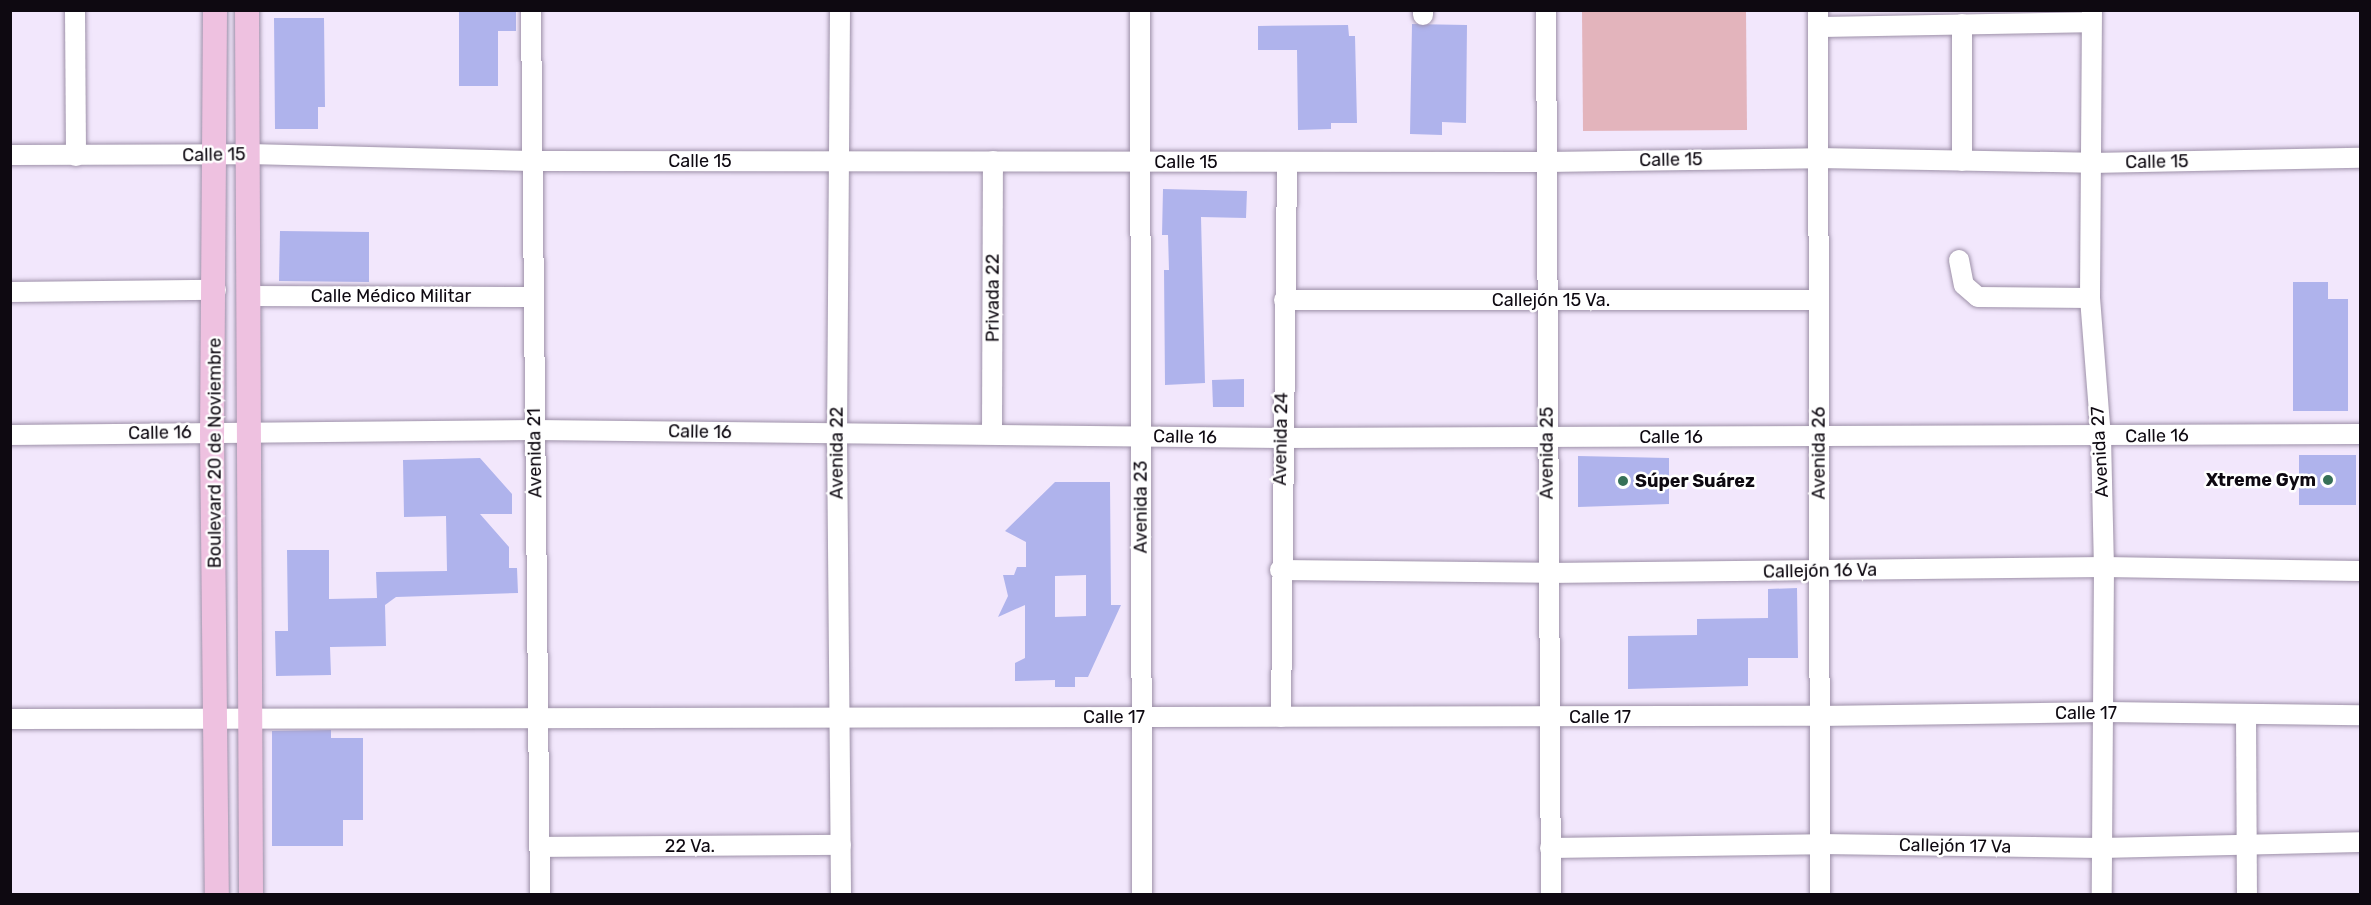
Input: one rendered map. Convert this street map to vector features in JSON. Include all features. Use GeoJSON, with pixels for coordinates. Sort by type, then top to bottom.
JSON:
{"type":"FeatureCollection","features":[{"type":"Feature","properties":{"kind":"main road","name":"Boulevard 20 de Noviembre"},"geometry":{"type":"LineString","coordinates":[[215,10],[216,290],[212,433],[217,719],[217,894]]}},
{"type":"Feature","properties":{"kind":"main road","name":"Boulevard 20 de Noviembre"},"geometry":{"type":"LineString","coordinates":[[247,10],[251,894]]}},
{"type":"Feature","properties":{"kind":"street"},"geometry":{"type":"LineString","coordinates":[[75,10],[76,156]]}},
{"type":"Feature","properties":{"kind":"street","name":"Avenida 21"},"geometry":{"type":"LineString","coordinates":[[531,10],[540,894]]}},
{"type":"Feature","properties":{"kind":"street","name":"Avenida 22"},"geometry":{"type":"LineString","coordinates":[[840,10],[837,433],[841,894]]}},
{"type":"Feature","properties":{"kind":"street","name":"Avenida 23"},"geometry":{"type":"LineString","coordinates":[[1140,10],[1142,894]]}},
{"type":"Feature","properties":{"kind":"street","name":"Avenida 25"},"geometry":{"type":"LineString","coordinates":[[1546,10],[1547,717],[1551,894]]}},
{"type":"Feature","properties":{"kind":"street"},"geometry":{"type":"LineString","coordinates":[[1818,19],[1962,24],[2091,16]]}},
{"type":"Feature","properties":{"kind":"street","name":"Avenida 27"},"geometry":{"type":"LineString","coordinates":[[2091,16],[2090,298],[2101,437],[2104,567],[2102,894]]}},
{"type":"Feature","properties":{"kind":"street","name":"Avenida 26"},"geometry":{"type":"LineString","coordinates":[[1818,19],[1820,894]]}},
{"type":"Feature","properties":{"kind":"street"},"geometry":{"type":"LineString","coordinates":[[1962,24],[1962,161]]}},
{"type":"Feature","properties":{"kind":"street","name":"Calle 15"},"geometry":{"type":"LineString","coordinates":[[10,155],[248,154],[532,161],[1140,162],[1546,162],[1818,158],[2091,163],[2361,158]]}},
{"type":"Feature","properties":{"kind":"street","name":"Privada 22"},"geometry":{"type":"LineString","coordinates":[[992,434],[993,161]]}},
{"type":"Feature","properties":{"kind":"street","name":"Avenida 24"},"geometry":{"type":"LineString","coordinates":[[1281,717],[1281,438],[1287,162]]}},
{"type":"Feature","properties":{"kind":"street"},"geometry":{"type":"LineString","coordinates":[[1959,260],[1964,285],[1978,297],[2090,298]]}},
{"type":"Feature","properties":{"kind":"street"},"geometry":{"type":"LineString","coordinates":[[10,292],[216,290]]}},
{"type":"Feature","properties":{"kind":"street","name":"Calle Médico Militar"},"geometry":{"type":"LineString","coordinates":[[248,296],[534,297]]}},
{"type":"Feature","properties":{"kind":"street","name":"Callejón 15 Va."},"geometry":{"type":"LineString","coordinates":[[1284,300],[1819,300]]}},
{"type":"Feature","properties":{"kind":"street","name":"Calle 16"},"geometry":{"type":"LineString","coordinates":[[10,435],[535,430],[1281,438],[2101,437],[2361,434]]}},
{"type":"Feature","properties":{"kind":"street","name":"Callejón 16 Va"},"geometry":{"type":"LineString","coordinates":[[1280,570],[1547,573],[1820,572],[2104,567],[2361,571]]}},
{"type":"Feature","properties":{"kind":"street","name":"Calle 17"},"geometry":{"type":"LineString","coordinates":[[10,719],[1547,717],[2104,712],[2361,715]]}},
{"type":"Feature","properties":{"kind":"street"},"geometry":{"type":"LineString","coordinates":[[2246,714],[2247,894]]}},
{"type":"Feature","properties":{"kind":"street","name":"Callejón 17 Va"},"geometry":{"type":"LineString","coordinates":[[1550,848],[1821,844],[2102,848],[2361,842]]}},
{"type":"Feature","properties":{"kind":"street","name":"22 Va."},"geometry":{"type":"LineString","coordinates":[[540,847],[841,845]]}},
{"type":"Feature","properties":{"kind":"shaded area"},"geometry":{"type":"Polygon","coordinates":[[[1582,11],[1746,11],[1747,130],[1583,131],[1582,11]]]}},
{"type":"Feature","properties":{"kind":"building"},"geometry":{"type":"Polygon","coordinates":[[[459,10],[516,10],[516,31],[498,31],[498,86],[459,86],[459,10]]]}},
{"type":"Feature","properties":{"kind":"building"},"geometry":{"type":"Polygon","coordinates":[[[274,18],[324,18],[325,107],[318,107],[318,129],[275,129],[274,18]]]}},
{"type":"Feature","properties":{"kind":"building"},"geometry":{"type":"Polygon","coordinates":[[[1412,24],[1467,25],[1466,123],[1442,122],[1442,135],[1410,134],[1412,24]]]}},
{"type":"Feature","properties":{"kind":"building"},"geometry":{"type":"Polygon","coordinates":[[[1348,25],[1349,36],[1355,36],[1357,123],[1331,123],[1331,129],[1298,130],[1297,50],[1258,50],[1258,26],[1348,25]]]}},
{"type":"Feature","properties":{"kind":"building"},"geometry":{"type":"Polygon","coordinates":[[[1163,189],[1247,191],[1246,218],[1201,217],[1205,383],[1165,385],[1164,270],[1169,270],[1168,235],[1162,235],[1163,189]]]}},
{"type":"Feature","properties":{"kind":"building"},"geometry":{"type":"Polygon","coordinates":[[[280,231],[369,232],[369,282],[279,281],[280,231]]]}},
{"type":"Feature","properties":{"kind":"building"},"geometry":{"type":"Polygon","coordinates":[[[2293,282],[2328,282],[2328,299],[2348,299],[2348,411],[2293,411],[2293,282]]]}},
{"type":"Feature","properties":{"kind":"building"},"geometry":{"type":"Polygon","coordinates":[[[1244,379],[1244,407],[1213,407],[1212,380],[1244,379]]]}},
{"type":"Feature","properties":{"kind":"building","name":"Xtreme Gym"},"geometry":{"type":"Polygon","coordinates":[[[2299,455],[2356,455],[2356,505],[2299,505],[2299,455]]]}},
{"type":"Feature","properties":{"kind":"building","name":"Súper Suárez"},"geometry":{"type":"Polygon","coordinates":[[[1578,456],[1669,458],[1669,504],[1578,507],[1578,456]]]}},
{"type":"Feature","properties":{"kind":"building"},"geometry":{"type":"Polygon","coordinates":[[[480,458],[512,494],[512,514],[480,514],[509,547],[509,568],[517,568],[518,593],[396,597],[385,605],[386,646],[330,647],[331,675],[276,676],[275,631],[288,631],[287,550],[329,550],[329,599],[377,598],[376,572],[447,571],[446,516],[404,517],[403,460],[480,458]]]}},
{"type":"Feature","properties":{"kind":"building"},"geometry":{"type":"Polygon","coordinates":[[[1055,482],[1110,482],[1111,605],[1121,605],[1088,677],[1075,677],[1075,687],[1055,687],[1055,680],[1015,681],[1015,663],[1025,658],[1025,605],[998,617],[1008,596],[1003,575],[1014,575],[1017,567],[1026,567],[1026,542],[1005,531],[1055,482]],[[1086,575],[1055,576],[1055,617],[1086,616],[1086,575]]]}},
{"type":"Feature","properties":{"kind":"building"},"geometry":{"type":"Polygon","coordinates":[[[1797,588],[1798,658],[1748,658],[1748,686],[1628,689],[1628,636],[1697,635],[1697,619],[1768,618],[1768,589],[1797,588]]]}},
{"type":"Feature","properties":{"kind":"building"},"geometry":{"type":"Polygon","coordinates":[[[331,730],[331,738],[363,738],[363,820],[343,820],[343,846],[272,846],[272,731],[331,730]]]}},
{"type":"Feature","properties":{"kind":"place","name":"Xtreme Gym"},"geometry":{"type":"Point","coordinates":[2328,480]}},
{"type":"Feature","properties":{"kind":"place","name":"Súper Suárez"},"geometry":{"type":"Point","coordinates":[1623,481]}}]}
